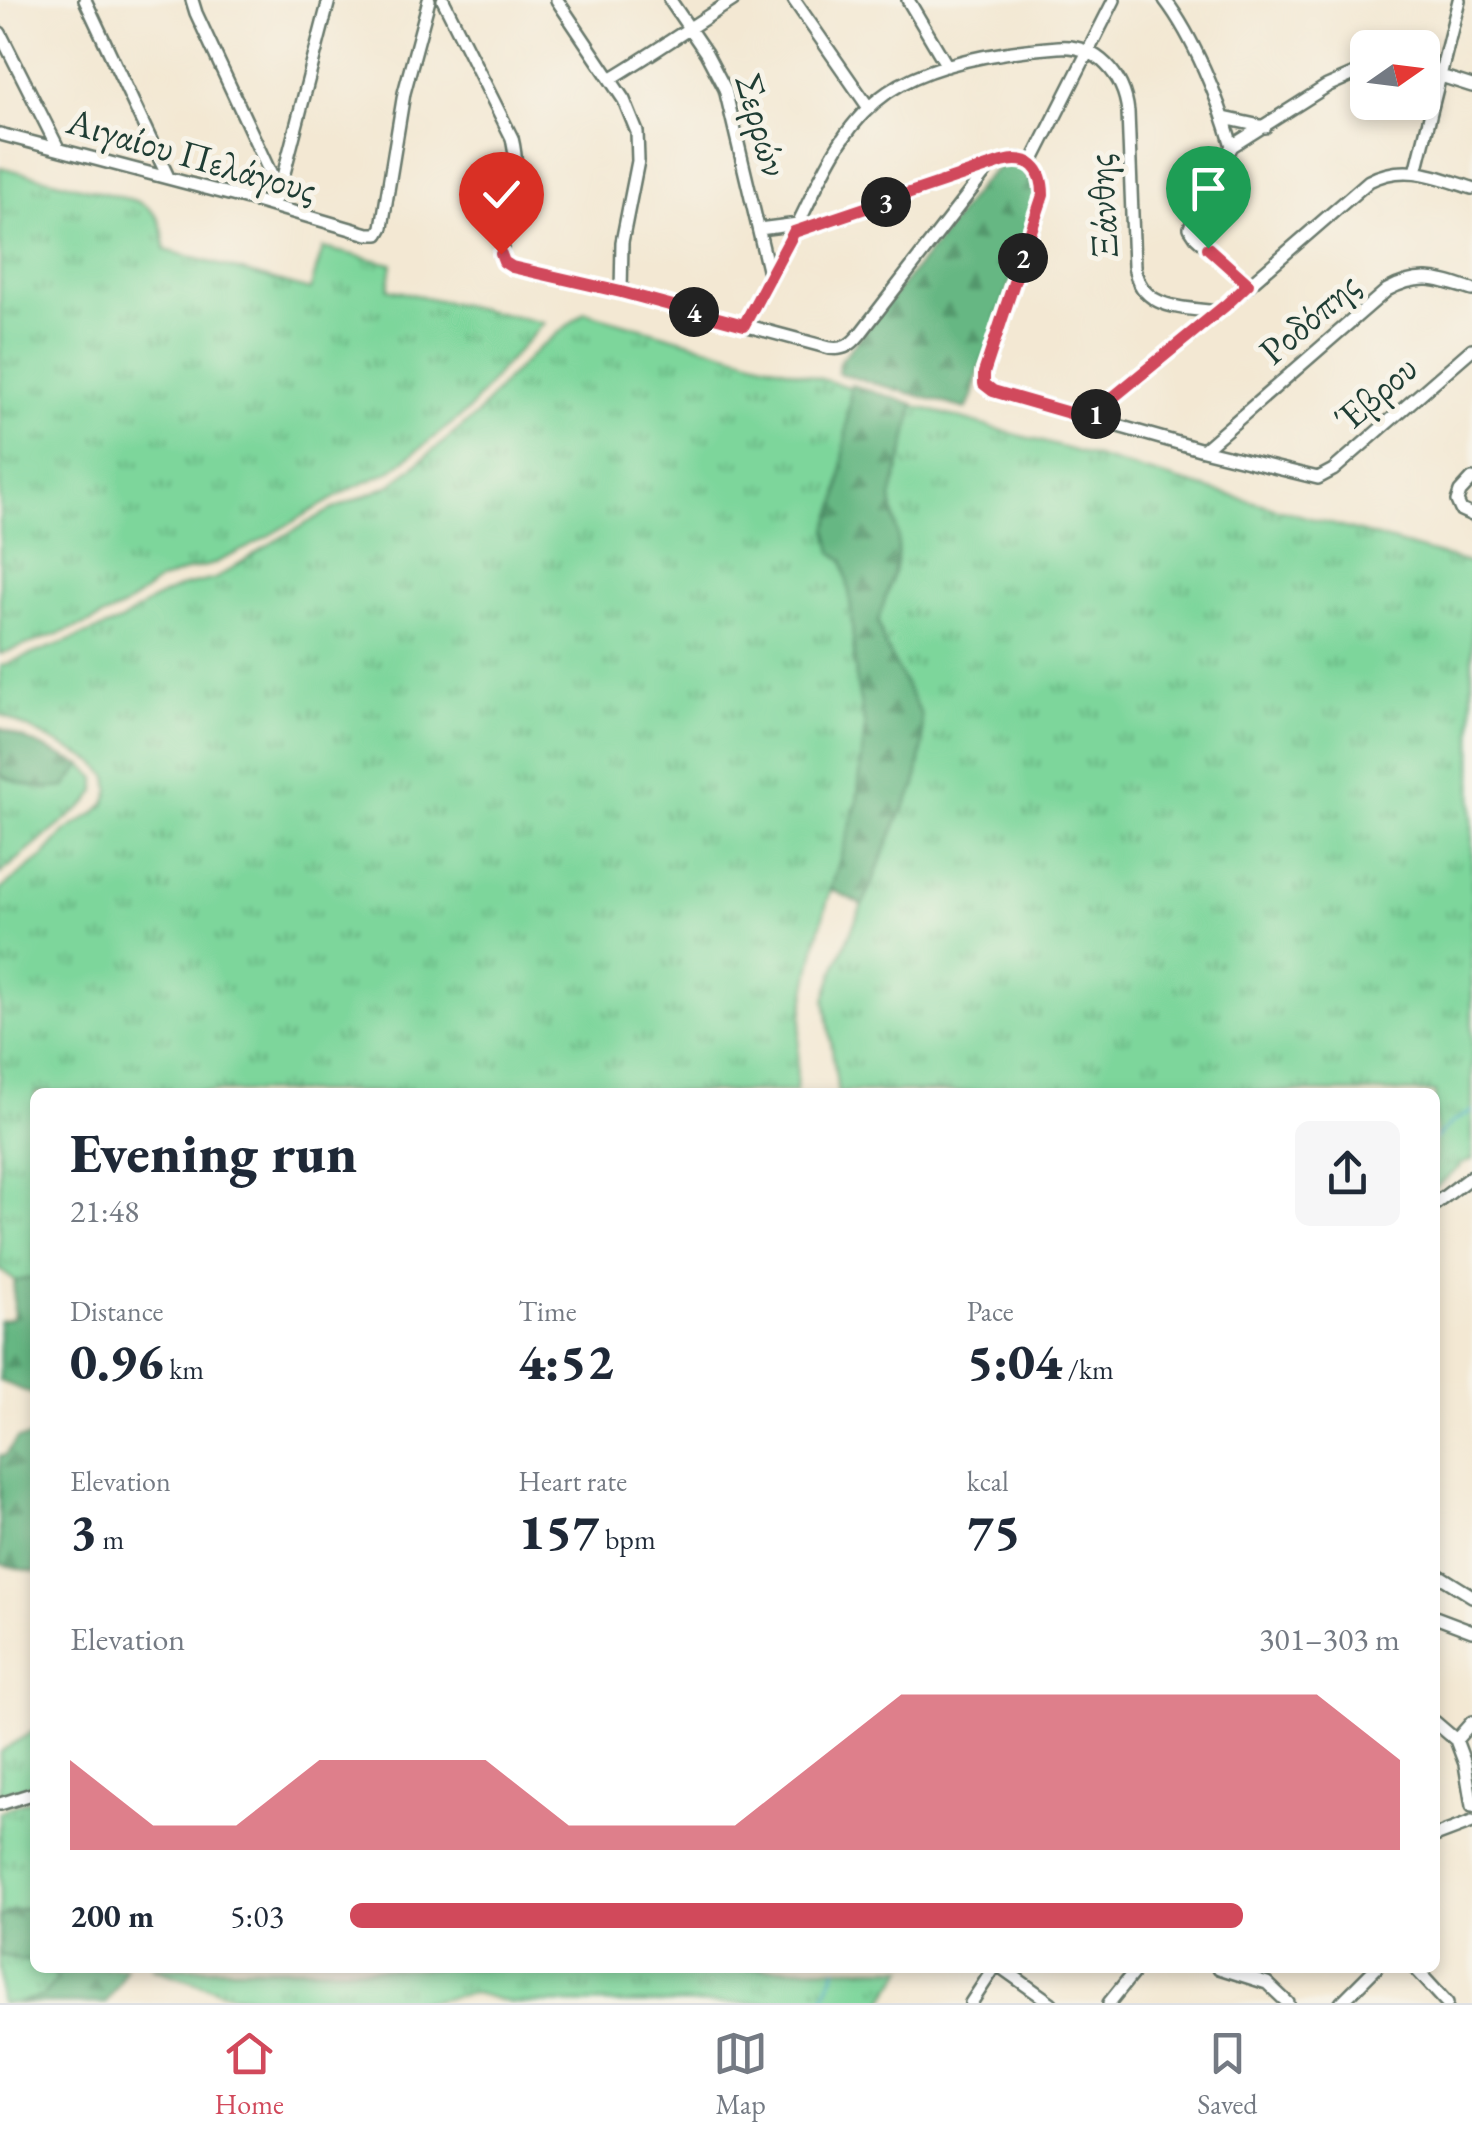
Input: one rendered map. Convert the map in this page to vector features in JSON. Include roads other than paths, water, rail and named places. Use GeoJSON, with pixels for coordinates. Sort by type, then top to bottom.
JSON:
{"type":"FeatureCollection","features":[{"type":"Feature","properties":{"kind":"street"},"geometry":{"type":"LineString","coordinates":[[85,0],[168,178]]}},
{"type":"Feature","properties":{"kind":"street"},"geometry":{"type":"LineString","coordinates":[[192,0],[279,192]]}},
{"type":"Feature","properties":{"kind":"street"},"geometry":{"type":"LineString","coordinates":[[259,202],[271,203],[279,192],[329,0]]}},
{"type":"Feature","properties":{"kind":"street","name":"Αιγαίου Πελάγους"},"geometry":{"type":"LineString","coordinates":[[0,134],[378,234],[404,93],[428,0]]}},
{"type":"Feature","properties":{"kind":"street"},"geometry":{"type":"LineString","coordinates":[[443,0],[512,138],[516,189],[502,248],[504,262],[512,267],[830,348],[844,348],[856,339],[990,167]]}},
{"type":"Feature","properties":{"kind":"street"},"geometry":{"type":"LineString","coordinates":[[557,0],[630,114],[638,145],[622,242],[621,292]]}},
{"type":"Feature","properties":{"kind":"street","name":"Σερρών"},"geometry":{"type":"LineString","coordinates":[[670,0],[718,73],[730,101],[770,278]]}},
{"type":"Feature","properties":{"kind":"street"},"geometry":{"type":"LineString","coordinates":[[610,79],[733,0]]}},
{"type":"Feature","properties":{"kind":"street"},"geometry":{"type":"LineString","coordinates":[[794,0],[868,108]]}},
{"type":"Feature","properties":{"kind":"street"},"geometry":{"type":"LineString","coordinates":[[908,0],[947,66]]}},
{"type":"Feature","properties":{"kind":"street"},"geometry":{"type":"LineString","coordinates":[[1031,164],[1114,0]]}},
{"type":"Feature","properties":{"kind":"street"},"geometry":{"type":"LineString","coordinates":[[1166,0],[1224,118],[1232,146]]}},
{"type":"Feature","properties":{"kind":"street"},"geometry":{"type":"LineString","coordinates":[[1460,0],[1440,76],[1472,86]]}},
{"type":"Feature","properties":{"kind":"street"},"geometry":{"type":"LineString","coordinates":[[0,33],[58,148]]}},
{"type":"Feature","properties":{"kind":"street"},"geometry":{"type":"LineString","coordinates":[[744,325],[837,146],[868,108],[907,81],[947,66],[1058,47],[1090,52]]}},
{"type":"Feature","properties":{"kind":"street","name":"Ξάνθης"},"geometry":{"type":"LineString","coordinates":[[1090,52],[1110,68],[1126,98],[1133,259],[1138,282],[1158,302],[1217,312]]}},
{"type":"Feature","properties":{"kind":"street"},"geometry":{"type":"LineString","coordinates":[[1248,284],[1196,237],[1190,223],[1232,146],[1350,76]]}},
{"type":"Feature","properties":{"kind":"street"},"geometry":{"type":"LineString","coordinates":[[15,137],[28,137],[37,130],[38,108]]}},
{"type":"Feature","properties":{"kind":"street"},"geometry":{"type":"LineString","coordinates":[[1224,118],[1265,128]]}},
{"type":"Feature","properties":{"kind":"street"},"geometry":{"type":"LineString","coordinates":[[1416,172],[1429,120]]}},
{"type":"Feature","properties":{"kind":"street"},"geometry":{"type":"LineString","coordinates":[[759,229],[796,228],[1015,159],[1031,164],[1040,176],[1042,198],[984,373],[984,386],[1202,450]]}},
{"type":"Feature","properties":{"kind":"street"},"geometry":{"type":"LineString","coordinates":[[1090,419],[1369,181],[1392,172],[1416,172],[1472,188]]}},
{"type":"Feature","properties":{"kind":"street","name":"Ροδόπης"},"geometry":{"type":"LineString","coordinates":[[1202,450],[1387,290],[1426,278],[1472,290]]}},
{"type":"Feature","properties":{"kind":"street","name":"Έβρου"},"geometry":{"type":"LineString","coordinates":[[1202,450],[1318,478],[1333,470],[1472,349]]}},
{"type":"Feature","properties":{"kind":"street"},"geometry":{"type":"LineString","coordinates":[[1472,480],[1458,498],[1458,507],[1472,515]]}},
{"type":"Feature","properties":{"kind":"street"},"geometry":{"type":"LineString","coordinates":[[1440,1200],[1472,1176]]}},
{"type":"Feature","properties":{"kind":"street"},"geometry":{"type":"LineString","coordinates":[[1440,1576],[1472,1596]]}},
{"type":"Feature","properties":{"kind":"street"},"geometry":{"type":"LineString","coordinates":[[1440,1619],[1472,1631]]}},
{"type":"Feature","properties":{"kind":"street"},"geometry":{"type":"LineString","coordinates":[[1456,1740],[1472,1722]]}},
{"type":"Feature","properties":{"kind":"street"},"geometry":{"type":"LineString","coordinates":[[1440,1730],[1456,1740],[1465,1764],[1472,1806]]}},
{"type":"Feature","properties":{"kind":"street"},"geometry":{"type":"LineString","coordinates":[[0,1804],[30,1795]]}},
{"type":"Feature","properties":{"kind":"street"},"geometry":{"type":"LineString","coordinates":[[1440,1834],[1472,1822]]}},
{"type":"Feature","properties":{"kind":"street"},"geometry":{"type":"LineString","coordinates":[[971,2003],[991,1973]]}},
{"type":"Feature","properties":{"kind":"street"},"geometry":{"type":"LineString","coordinates":[[1009,1973],[1050,2003]]}},
{"type":"Feature","properties":{"kind":"street"},"geometry":{"type":"LineString","coordinates":[[1109,2003],[1132,1973]]}},
{"type":"Feature","properties":{"kind":"street"},"geometry":{"type":"LineString","coordinates":[[1234,1973],[1267,1984],[1288,2003]]}},
{"type":"Feature","properties":{"kind":"street"},"geometry":{"type":"LineString","coordinates":[[1340,2003],[1371,1973]]}},
{"type":"Feature","properties":{"kind":"street"},"geometry":{"type":"LineString","coordinates":[[1420,1973],[1447,2003]]}},
{"type":"Feature","properties":{"kind":"waterway"},"geometry":{"type":"LineString","coordinates":[[1440,1134],[1472,1111]]}},
{"type":"Feature","properties":{"kind":"waterway"},"geometry":{"type":"LineString","coordinates":[[822,2003],[834,1973]]}}]}
